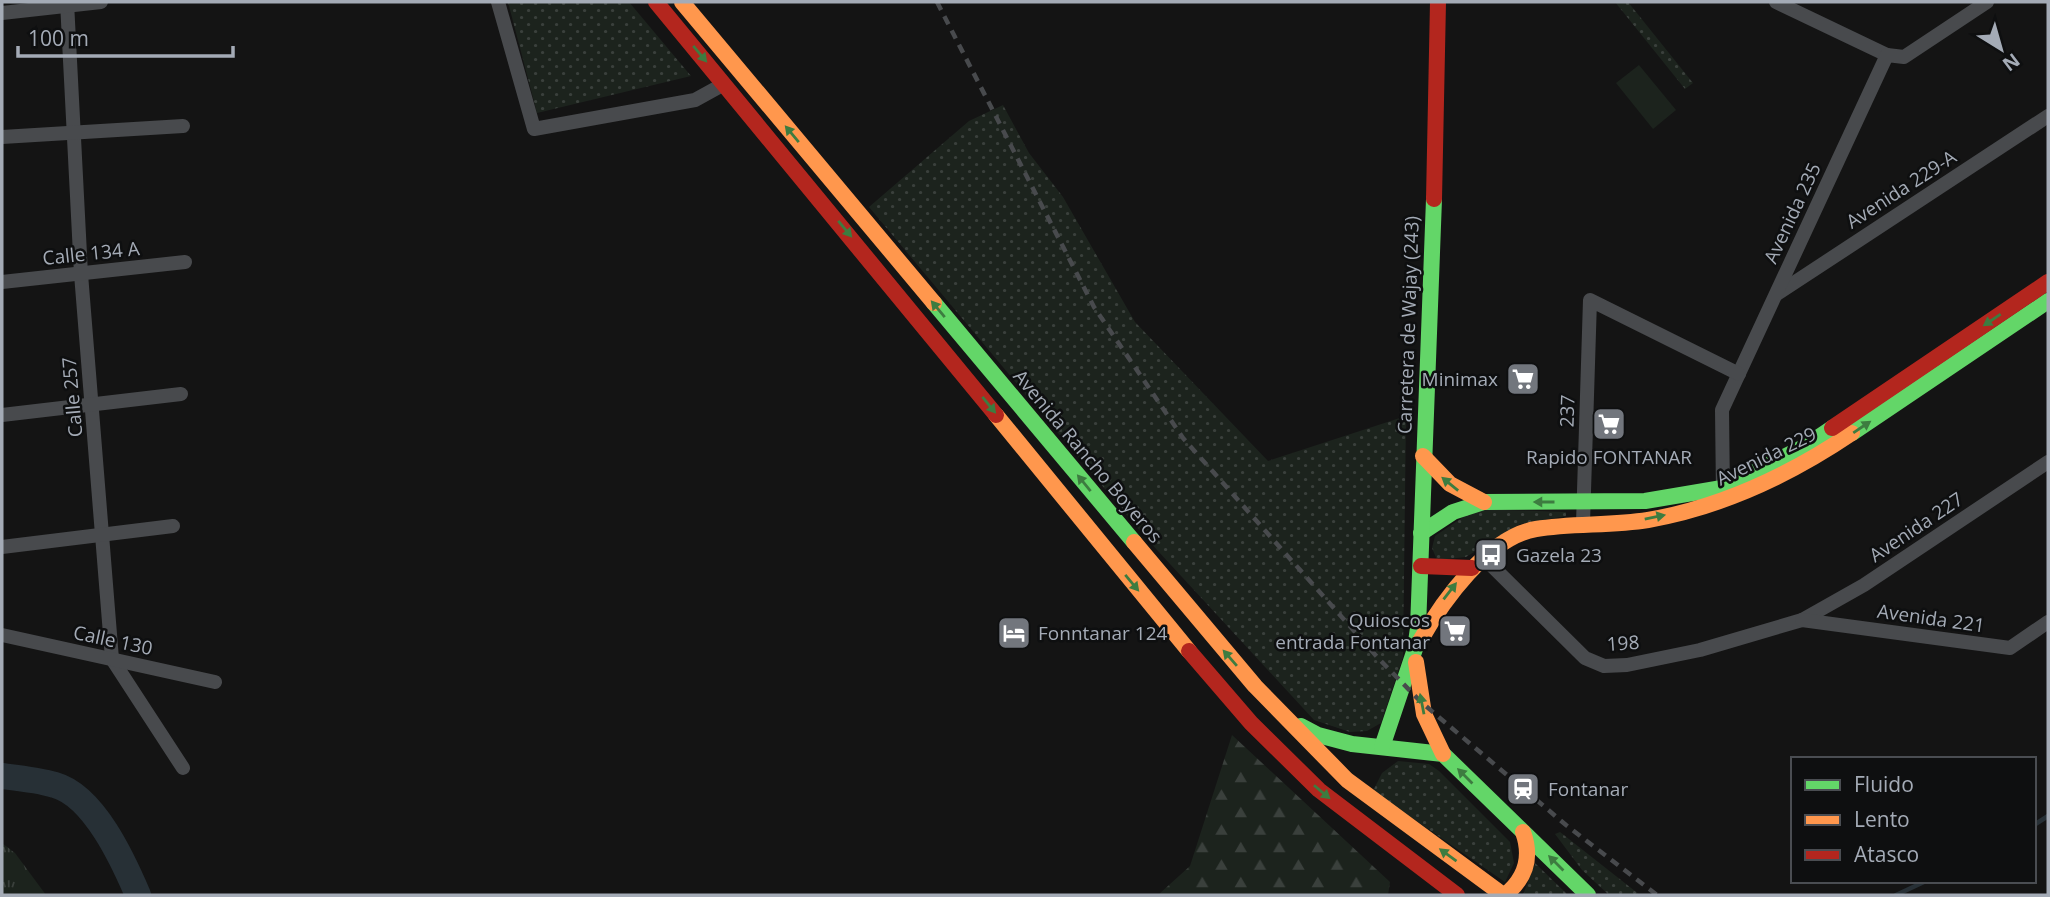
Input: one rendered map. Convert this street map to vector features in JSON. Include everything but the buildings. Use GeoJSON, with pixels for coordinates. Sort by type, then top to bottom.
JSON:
{"type":"FeatureCollection","features":[{"type":"Feature","properties":{"kind":"main road"},"geometry":{"type":"LineString","coordinates":[[656,2],[1233,703],[1301,774],[1370,830],[1435,889],[1457,895]]}},
{"type":"Feature","properties":{"kind":"main road","name":"Avenida Rancho Boyeros"},"geometry":{"type":"LineString","coordinates":[[682,2],[1154,568],[1276,708],[1329,764],[1364,794],[1504,895]]}},
{"type":"Feature","properties":{"kind":"main road","name":"Carretera de Wajay (243)"},"geometry":{"type":"LineString","coordinates":[[1438,2],[1436,152],[1415,649],[1424,714],[1443,754]]}},
{"type":"Feature","properties":{"kind":"main road","name":"Avenida 229"},"geometry":{"type":"LineString","coordinates":[[1423,456],[1438,474],[1467,497],[1484,502],[1645,501],[1723,495],[1804,447],[2048,282]]}},
{"type":"Feature","properties":{"kind":"main road","name":"Avenida 229"},"geometry":{"type":"LineString","coordinates":[[1415,649],[1448,592],[1478,563],[1533,529],[1647,520],[1723,495],[1811,461],[2048,302]]}},
{"type":"Feature","properties":{"kind":"main road","name":"Avenida 229"},"geometry":{"type":"LineString","coordinates":[[1421,533],[1452,512],[1484,502]]}},
{"type":"Feature","properties":{"kind":"main road"},"geometry":{"type":"LineString","coordinates":[[1420,566],[1478,563]]}},
{"type":"Feature","properties":{"kind":"main road","name":"Carretera de Wajay (243)"},"geometry":{"type":"LineString","coordinates":[[1364,794],[1415,649]]}},
{"type":"Feature","properties":{"kind":"main road"},"geometry":{"type":"LineString","coordinates":[[1276,708],[1328,740],[1360,747],[1412,747],[1443,754],[1588,895]]}},
{"type":"Feature","properties":{"kind":"main road"},"geometry":{"type":"LineString","coordinates":[[1364,794],[1365,814],[1370,830]]}},
{"type":"Feature","properties":{"kind":"main road"},"geometry":{"type":"LineString","coordinates":[[1504,895],[1517,885],[1525,870],[1529,852],[1523,832]]}},
{"type":"Feature","properties":{"kind":"street"},"geometry":{"type":"LineString","coordinates":[[2,13],[101,2]]}},
{"type":"Feature","properties":{"kind":"street"},"geometry":{"type":"LineString","coordinates":[[498,2],[534,129],[695,100],[724,84]]}},
{"type":"Feature","properties":{"kind":"street"},"geometry":{"type":"LineString","coordinates":[[1776,2],[1887,55],[1904,57],[1987,2]]}},
{"type":"Feature","properties":{"kind":"street","name":"Calle 257"},"geometry":{"type":"LineString","coordinates":[[67,4],[81,274],[112,659],[183,768]]}},
{"type":"Feature","properties":{"kind":"street","name":"Avenida 235"},"geometry":{"type":"LineString","coordinates":[[1723,495],[1722,410],[1887,55]]}},
{"type":"Feature","properties":{"kind":"street","name":"Avenida 229-A"},"geometry":{"type":"LineString","coordinates":[[1776,295],[2048,116]]}},
{"type":"Feature","properties":{"kind":"street"},"geometry":{"type":"LineString","coordinates":[[2,136],[183,126]]}},
{"type":"Feature","properties":{"kind":"street","name":"Calle 134 A"},"geometry":{"type":"LineString","coordinates":[[2,282],[185,262]]}},
{"type":"Feature","properties":{"kind":"street","name":"237"},"geometry":{"type":"LineString","coordinates":[[1583,523],[1590,300],[1739,374]]}},
{"type":"Feature","properties":{"kind":"street"},"geometry":{"type":"LineString","coordinates":[[2,415],[181,394]]}},
{"type":"Feature","properties":{"kind":"street","name":"Avenida 227"},"geometry":{"type":"LineString","coordinates":[[1802,620],[1864,584],[2048,462]]}},
{"type":"Feature","properties":{"kind":"street"},"geometry":{"type":"LineString","coordinates":[[2,547],[173,526]]}},
{"type":"Feature","properties":{"kind":"street","name":"198"},"geometry":{"type":"LineString","coordinates":[[1478,563],[1585,658],[1604,666],[1627,665],[1700,650],[1802,620]]}},
{"type":"Feature","properties":{"kind":"street","name":"Avenida 221"},"geometry":{"type":"LineString","coordinates":[[1802,620],[2010,648],[2048,622]]}},
{"type":"Feature","properties":{"kind":"street","name":"Calle 130"},"geometry":{"type":"LineString","coordinates":[[2,635],[215,682]]}},
{"type":"Feature","properties":{"kind":"green space"},"geometry":{"type":"Polygon","coordinates":[[[508,2],[629,2],[691,76],[537,113],[508,2]]]}},
{"type":"Feature","properties":{"kind":"green space"},"geometry":{"type":"Polygon","coordinates":[[[1615,2],[1628,2],[1693,83],[1685,89],[1615,2]]]}},
{"type":"Feature","properties":{"kind":"green space"},"geometry":{"type":"Polygon","coordinates":[[[1639,65],[1676,110],[1653,129],[1616,83],[1639,65]]]}},
{"type":"Feature","properties":{"kind":"green space"},"geometry":{"type":"Polygon","coordinates":[[[1003,105],[1029,153],[1063,197],[1135,322],[1268,461],[1406,416],[1403,657],[1381,723],[1367,731],[1350,732],[1314,720],[1146,538],[869,207],[969,121],[1003,105]]]}},
{"type":"Feature","properties":{"kind":"green space"},"geometry":{"type":"Polygon","coordinates":[[[1475,509],[1566,512],[1566,516],[1520,524],[1466,557],[1437,560],[1432,548],[1435,536],[1475,509]]]}},
{"type":"Feature","properties":{"kind":"green space"},"geometry":{"type":"Polygon","coordinates":[[[1232,735],[1390,882],[1388,895],[1158,895],[1190,866],[1232,735]]]}},
{"type":"Feature","properties":{"kind":"green space"},"geometry":{"type":"Polygon","coordinates":[[[1398,761],[1429,764],[1439,771],[1510,842],[1514,863],[1505,882],[1373,791],[1382,773],[1398,761]]]}},
{"type":"Feature","properties":{"kind":"green space"},"geometry":{"type":"Polygon","coordinates":[[[1560,832],[1640,895],[1609,895],[1582,870],[1555,834],[1560,832]]]}},
{"type":"Feature","properties":{"kind":"green space"},"geometry":{"type":"Polygon","coordinates":[[[2,843],[15,853],[46,895],[2,895],[2,843]]]}},
{"type":"Feature","properties":{"kind":"green space"},"geometry":{"type":"Polygon","coordinates":[[[1535,863],[1568,895],[1523,895],[1535,863]]]}},
{"type":"Feature","properties":{"kind":"waterway"},"geometry":{"type":"LineString","coordinates":[[2,776],[55,785],[69,791],[82,802],[106,831],[138,895]]}},
{"type":"Feature","properties":{"kind":"waterway"},"geometry":{"type":"LineString","coordinates":[[2036,824],[2048,816]]}},
{"type":"Feature","properties":{"kind":"waterway"},"geometry":{"type":"LineString","coordinates":[[1896,895],[1922,883]]}},
{"type":"Feature","properties":{"kind":"railway"},"geometry":{"type":"LineString","coordinates":[[937,2],[1094,307],[1183,438],[1379,659],[1421,702],[1566,825],[1657,895]]}},
{"type":"Feature","properties":{"kind":"traffic: fast"},"geometry":{"type":"LineString","coordinates":[[1382,747],[1415,649],[1418,628],[1434,199]]}},
{"type":"Feature","properties":{"kind":"traffic: fast"},"geometry":{"type":"LineString","coordinates":[[1852,433],[2048,301]]}},
{"type":"Feature","properties":{"kind":"traffic: fast"},"geometry":{"type":"LineString","coordinates":[[934,303],[1134,542]]}},
{"type":"Feature","properties":{"kind":"traffic: fast"},"geometry":{"type":"LineString","coordinates":[[1421,533],[1453,512],[1484,502],[1645,501],[1722,488],[1804,447],[1832,428]]}},
{"type":"Feature","properties":{"kind":"traffic: fast"},"geometry":{"type":"LineString","coordinates":[[1301,726],[1318,735],[1352,744],[1443,754],[1588,895]]}},
{"type":"Feature","properties":{"kind":"traffic: slow"},"geometry":{"type":"LineString","coordinates":[[682,2],[934,303]]}},
{"type":"Feature","properties":{"kind":"traffic: slow"},"geometry":{"type":"LineString","coordinates":[[996,415],[1189,651]]}},
{"type":"Feature","properties":{"kind":"traffic: slow"},"geometry":{"type":"LineString","coordinates":[[1420,641],[1468,573],[1501,544],[1518,535],[1550,527],[1648,520],[1702,507],[1780,476],[1852,433]]}},
{"type":"Feature","properties":{"kind":"traffic: slow"},"geometry":{"type":"LineString","coordinates":[[1423,456],[1450,484],[1484,502]]}},
{"type":"Feature","properties":{"kind":"traffic: slow"},"geometry":{"type":"LineString","coordinates":[[1134,542],[1255,686],[1347,780],[1503,895]]}},
{"type":"Feature","properties":{"kind":"traffic: slow"},"geometry":{"type":"LineString","coordinates":[[1416,662],[1424,714],[1443,754]]}},
{"type":"Feature","properties":{"kind":"traffic: slow"},"geometry":{"type":"LineString","coordinates":[[1505,895],[1518,882],[1525,866],[1527,850],[1523,832]]}},
{"type":"Feature","properties":{"kind":"traffic: jam"},"geometry":{"type":"LineString","coordinates":[[656,2],[996,415]]}},
{"type":"Feature","properties":{"kind":"traffic: jam"},"geometry":{"type":"LineString","coordinates":[[1434,199],[1438,2]]}},
{"type":"Feature","properties":{"kind":"traffic: jam"},"geometry":{"type":"LineString","coordinates":[[1832,428],[2048,282]]}},
{"type":"Feature","properties":{"kind":"traffic: jam"},"geometry":{"type":"LineString","coordinates":[[1421,566],[1472,568]]}},
{"type":"Feature","properties":{"kind":"traffic: jam"},"geometry":{"type":"LineString","coordinates":[[1189,651],[1251,723],[1319,790],[1457,895]]}},
{"type":"Feature","properties":{"kind":"place","name":"Minimax"},"geometry":{"type":"Point","coordinates":[1523,379]}},
{"type":"Feature","properties":{"kind":"place","name":"Rapido FONTANAR"},"geometry":{"type":"Point","coordinates":[1609,424]}},
{"type":"Feature","properties":{"kind":"place","name":"Gazela 23"},"geometry":{"type":"Point","coordinates":[1491,555]}},
{"type":"Feature","properties":{"kind":"place","name":"Quioscos entrada Fontanar"},"geometry":{"type":"Point","coordinates":[1455,631]}},
{"type":"Feature","properties":{"kind":"place","name":"Fonntanar 124"},"geometry":{"type":"Point","coordinates":[1014,633]}},
{"type":"Feature","properties":{"kind":"place","name":"Fontanar"},"geometry":{"type":"Point","coordinates":[1523,789]}}]}
